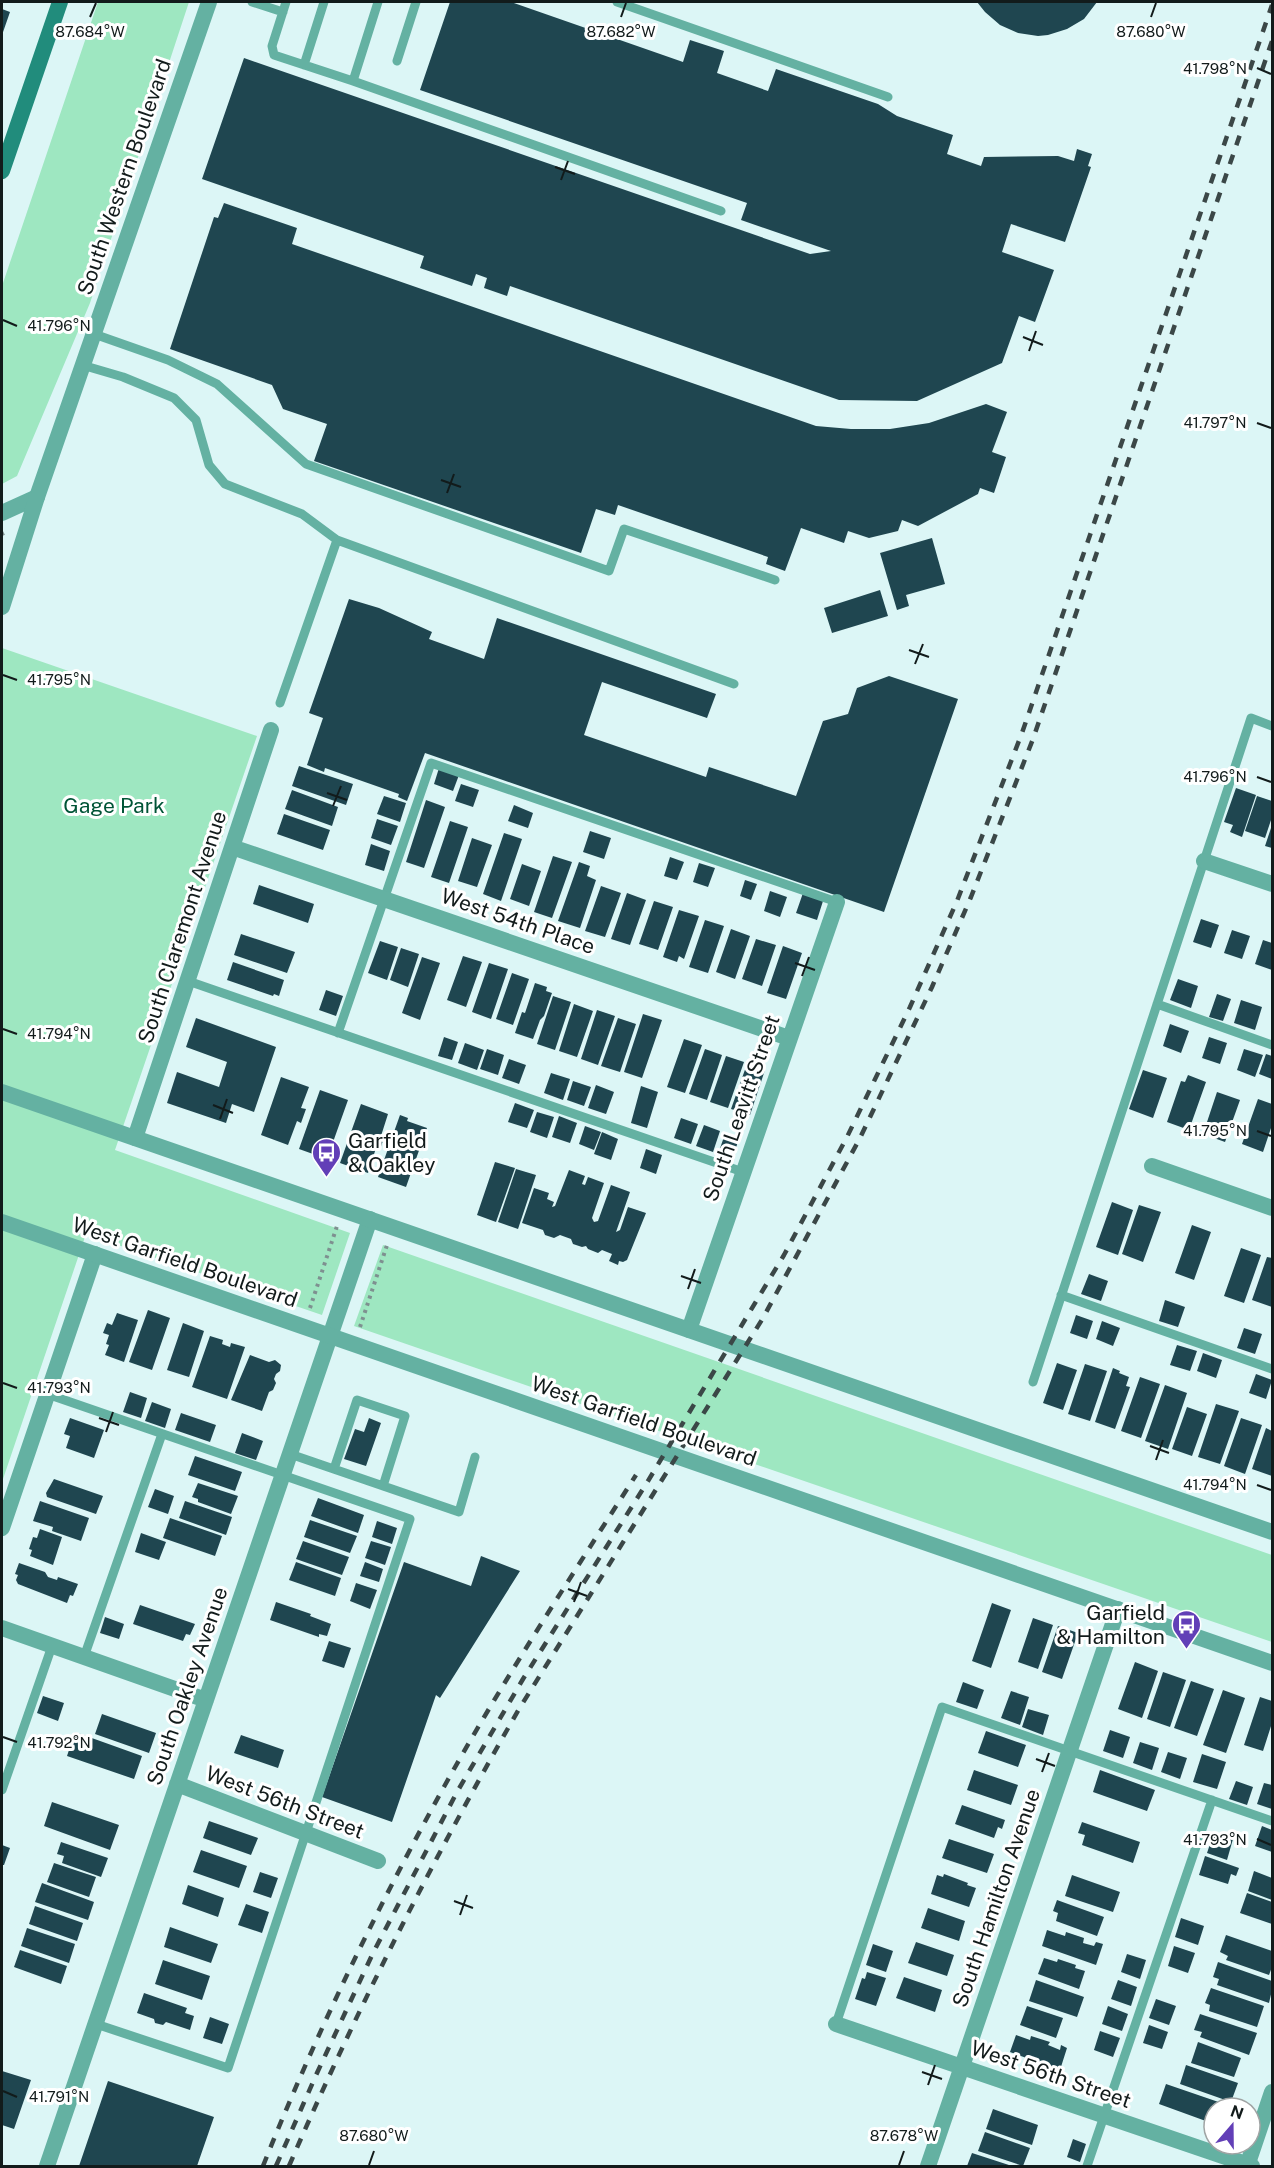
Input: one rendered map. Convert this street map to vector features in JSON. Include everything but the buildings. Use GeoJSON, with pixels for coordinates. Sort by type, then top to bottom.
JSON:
{"type":"FeatureCollection","features":[{"type":"Feature","properties":{"kind":"main road"},"geometry":{"type":"LineString","coordinates":[[2,171],[60,2]]}},
{"type":"Feature","properties":{"kind":"street","name":"South Western Boulevard"},"geometry":{"type":"LineString","coordinates":[[2,607],[82,365],[209,2]]}},
{"type":"Feature","properties":{"kind":"street"},"geometry":{"type":"LineString","coordinates":[[2,513],[37,497]]}},
{"type":"Feature","properties":{"kind":"street","name":"South Claremont Avenue"},"geometry":{"type":"LineString","coordinates":[[135,1138],[271,730]]}},
{"type":"Feature","properties":{"kind":"street","name":"West 54th Place"},"geometry":{"type":"LineString","coordinates":[[232,846],[789,1038]]}},
{"type":"Feature","properties":{"kind":"street"},"geometry":{"type":"LineString","coordinates":[[1204,861],[1272,884]]}},
{"type":"Feature","properties":{"kind":"street","name":"South Leavitt Street"},"geometry":{"type":"LineString","coordinates":[[689,1330],[837,902]]}},
{"type":"Feature","properties":{"kind":"street"},"geometry":{"type":"LineString","coordinates":[[2,1092],[1272,1532]]}},
{"type":"Feature","properties":{"kind":"street"},"geometry":{"type":"LineString","coordinates":[[1152,1166],[1272,1208]]}},
{"type":"Feature","properties":{"kind":"street","name":"South Oakley Avenue"},"geometry":{"type":"LineString","coordinates":[[47,2166],[370,1220]]}},
{"type":"Feature","properties":{"kind":"street","name":"West Garfield Boulevard"},"geometry":{"type":"LineString","coordinates":[[2,1222],[1272,1663]]}},
{"type":"Feature","properties":{"kind":"street"},"geometry":{"type":"LineString","coordinates":[[2,1528],[95,1254]]}},
{"type":"Feature","properties":{"kind":"street","name":"South Hamilton Avenue"},"geometry":{"type":"LineString","coordinates":[[928,2166],[1118,1609]]}},
{"type":"Feature","properties":{"kind":"street"},"geometry":{"type":"LineString","coordinates":[[2,1628],[206,1700]]}},
{"type":"Feature","properties":{"kind":"street","name":"West 56th Street"},"geometry":{"type":"LineString","coordinates":[[177,1784],[378,1861]]}},
{"type":"Feature","properties":{"kind":"street","name":"West 56th Street"},"geometry":{"type":"LineString","coordinates":[[836,2024],[1249,2166]]}},
{"type":"Feature","properties":{"kind":"street"},"geometry":{"type":"LineString","coordinates":[[1249,2166],[1272,2092]]}},
{"type":"Feature","properties":{"kind":"lane"},"geometry":{"type":"LineString","coordinates":[[252,2],[283,12]]}},
{"type":"Feature","properties":{"kind":"lane"},"geometry":{"type":"LineString","coordinates":[[286,2],[272,46],[274,55],[722,211]]}},
{"type":"Feature","properties":{"kind":"lane"},"geometry":{"type":"LineString","coordinates":[[304,65],[324,2]]}},
{"type":"Feature","properties":{"kind":"lane"},"geometry":{"type":"LineString","coordinates":[[352,81],[378,2]]}},
{"type":"Feature","properties":{"kind":"lane"},"geometry":{"type":"LineString","coordinates":[[397,61],[416,2]]}},
{"type":"Feature","properties":{"kind":"lane"},"geometry":{"type":"LineString","coordinates":[[617,2],[888,97]]}},
{"type":"Feature","properties":{"kind":"lane"},"geometry":{"type":"LineString","coordinates":[[94,334],[168,360],[217,384],[306,464],[609,572],[624,529],[775,580]]}},
{"type":"Feature","properties":{"kind":"lane"},"geometry":{"type":"LineString","coordinates":[[82,365],[123,377],[174,398],[196,420],[209,465],[225,484],[302,514],[337,540],[734,684]]}},
{"type":"Feature","properties":{"kind":"lane"},"geometry":{"type":"LineString","coordinates":[[280,703],[337,540]]}},
{"type":"Feature","properties":{"kind":"lane"},"geometry":{"type":"LineString","coordinates":[[1033,1382],[1251,718],[1272,726]]}},
{"type":"Feature","properties":{"kind":"lane"},"geometry":{"type":"LineString","coordinates":[[338,1032],[431,764],[837,902]]}},
{"type":"Feature","properties":{"kind":"lane"},"geometry":{"type":"LineString","coordinates":[[188,981],[743,1172]]}},
{"type":"Feature","properties":{"kind":"lane"},"geometry":{"type":"LineString","coordinates":[[1157,1004],[1272,1045]]}},
{"type":"Feature","properties":{"kind":"lane"},"geometry":{"type":"LineString","coordinates":[[1061,1295],[1272,1369]]}},
{"type":"Feature","properties":{"kind":"lane"},"geometry":{"type":"LineString","coordinates":[[48,1394],[410,1519],[228,2068],[96,2024]]}},
{"type":"Feature","properties":{"kind":"lane"},"geometry":{"type":"LineString","coordinates":[[334,1469],[357,1400],[405,1416],[383,1486]]}},
{"type":"Feature","properties":{"kind":"lane"},"geometry":{"type":"LineString","coordinates":[[84,1657],[162,1434]]}},
{"type":"Feature","properties":{"kind":"lane"},"geometry":{"type":"LineString","coordinates":[[290,1454],[459,1512],[475,1457]]}},
{"type":"Feature","properties":{"kind":"lane"},"geometry":{"type":"LineString","coordinates":[[3,1783],[52,1646]]}},
{"type":"Feature","properties":{"kind":"lane"},"geometry":{"type":"LineString","coordinates":[[836,2024],[942,1707],[1272,1821]]}},
{"type":"Feature","properties":{"kind":"lane"},"geometry":{"type":"LineString","coordinates":[[1087,2166],[1212,1800]]}},
{"type":"Feature","properties":{"kind":"path"},"geometry":{"type":"LineString","coordinates":[[310,1308],[338,1222]]}},
{"type":"Feature","properties":{"kind":"path"},"geometry":{"type":"LineString","coordinates":[[360,1327],[388,1241]]}},
{"type":"Feature","properties":{"kind":"green space"},"geometry":{"type":"Polygon","coordinates":[[[98,2],[189,2],[90,303],[17,476],[2,484],[2,286],[98,2]]]}},
{"type":"Feature","properties":{"kind":"green space","name":"Gage Park"},"geometry":{"type":"Polygon","coordinates":[[[2,648],[257,736],[115,1150],[350,1233],[322,1315],[86,1234],[2,1482],[2,648]]]}},
{"type":"Feature","properties":{"kind":"green space"},"geometry":{"type":"Polygon","coordinates":[[[383,1245],[1272,1555],[1272,1642],[354,1326],[383,1245]]]}},
{"type":"Feature","properties":{"kind":"railway"},"geometry":{"type":"LineString","coordinates":[[276,2166],[373,1953],[457,1792],[523,1679],[648,1481],[784,1255],[847,1137],[910,1007],[957,901],[1022,733],[1272,5]]}},
{"type":"Feature","properties":{"kind":"railway"},"geometry":{"type":"LineString","coordinates":[[289,2166],[369,1991],[457,1821],[519,1709],[763,1318],[860,1138],[932,987],[971,897],[1033,739],[1272,41]]}},
{"type":"Feature","properties":{"kind":"railway"},"geometry":{"type":"LineString","coordinates":[[263,2166],[326,2021],[371,1925],[420,1831],[467,1745],[514,1667],[636,1475]]}},
{"type":"Feature","properties":{"kind":"place","name":"Garfield & Oakley"},"geometry":{"type":"Point","coordinates":[327,1178]}},
{"type":"Feature","properties":{"kind":"place","name":"Garfield & Hamilton"},"geometry":{"type":"Point","coordinates":[1186,1650]}}]}
